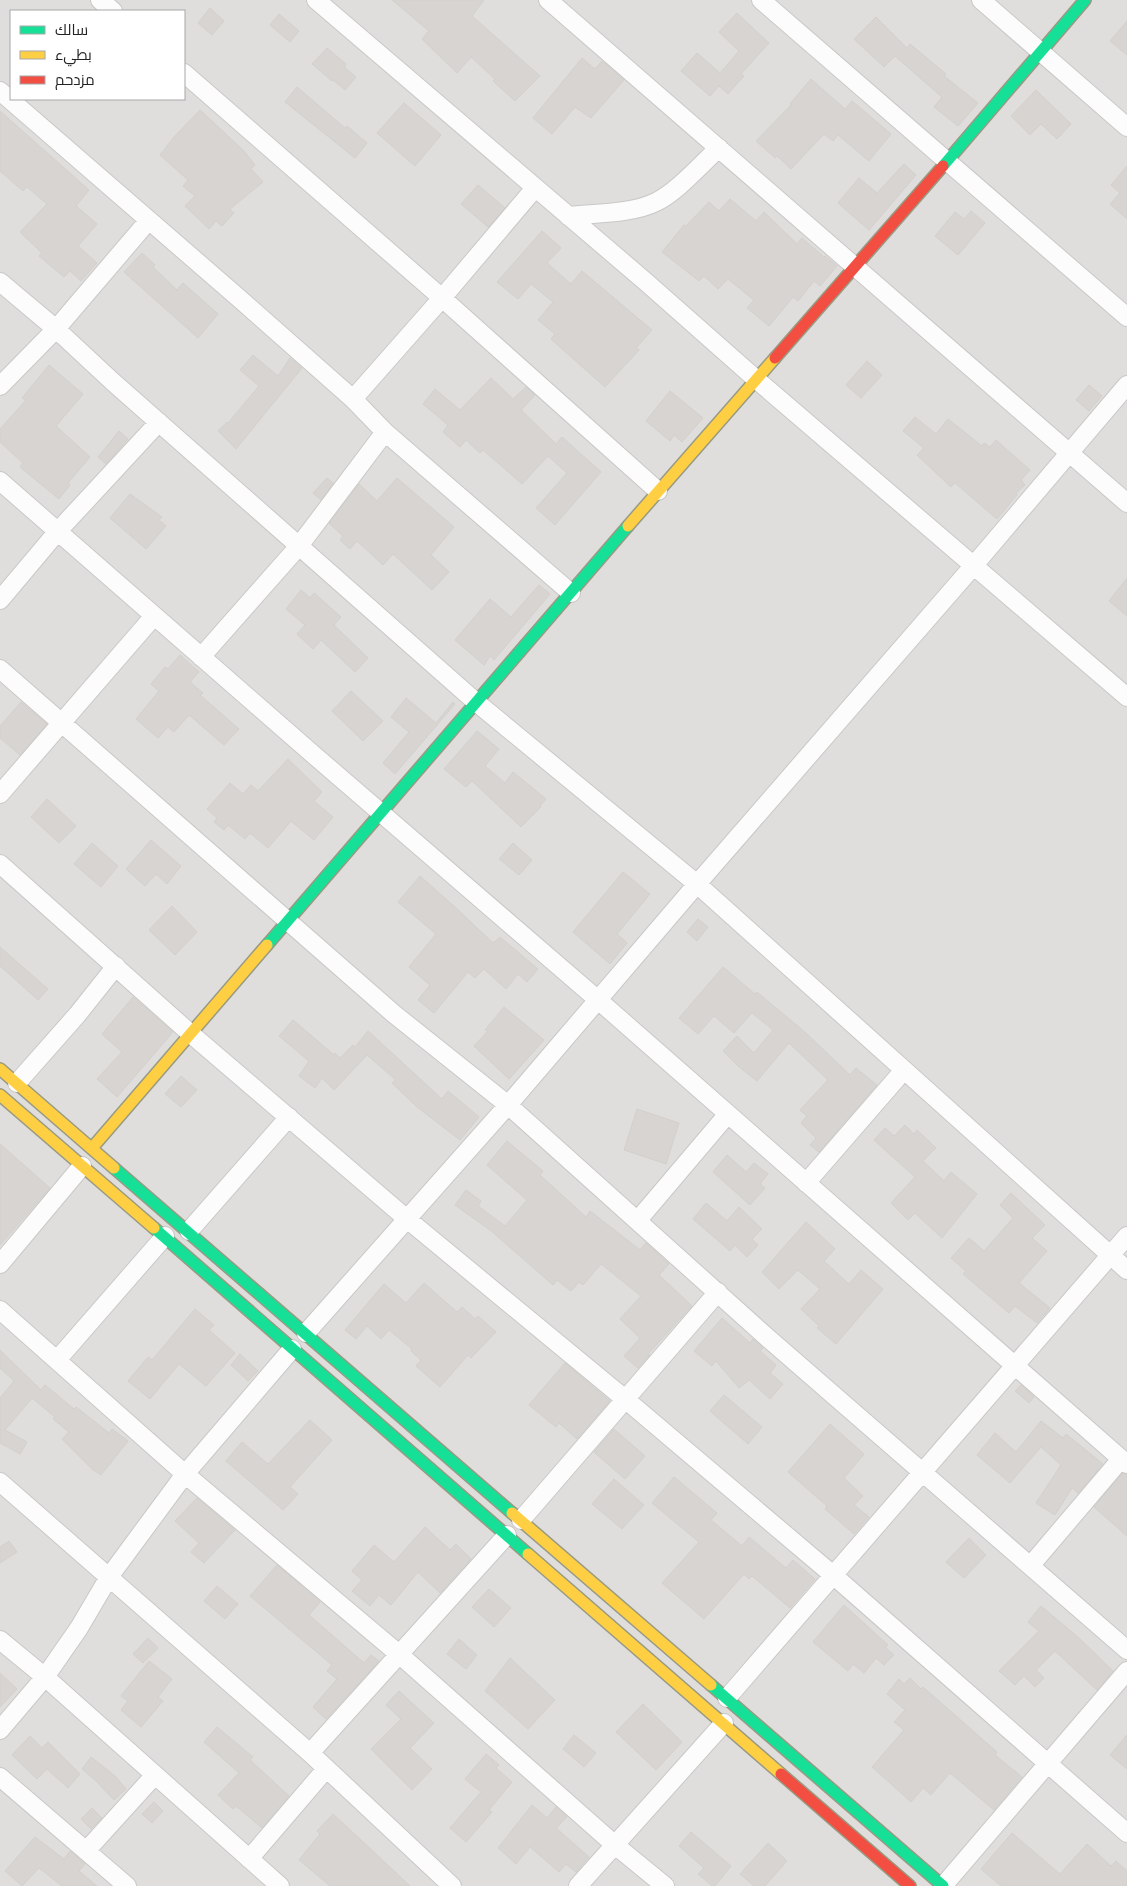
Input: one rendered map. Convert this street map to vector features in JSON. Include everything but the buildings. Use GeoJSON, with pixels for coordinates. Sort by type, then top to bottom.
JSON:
{"type":"FeatureCollection","features":[{"type":"Feature","properties":{"kind":"street"},"geometry":{"type":"LineString","coordinates":[[100,0],[112,10]]}},
{"type":"Feature","properties":{"kind":"street"},"geometry":{"type":"LineString","coordinates":[[316,0],[757,380],[975,564],[1127,697]]}},
{"type":"Feature","properties":{"kind":"street"},"geometry":{"type":"LineString","coordinates":[[548,0],[1127,502]]}},
{"type":"Feature","properties":{"kind":"street"},"geometry":{"type":"LineString","coordinates":[[762,0],[1127,317]]}},
{"type":"Feature","properties":{"kind":"street"},"geometry":{"type":"LineString","coordinates":[[981,0],[1127,127]]}},
{"type":"Feature","properties":{"kind":"street"},"geometry":{"type":"LineString","coordinates":[[92,1148],[286,921],[382,814],[658,491],[856,267],[1085,0]]}},
{"type":"Feature","properties":{"kind":"street"},"geometry":{"type":"LineString","coordinates":[[185,74],[442,298],[658,491]]}},
{"type":"Feature","properties":{"kind":"street"},"geometry":{"type":"LineString","coordinates":[[0,91],[10,100]]}},
{"type":"Feature","properties":{"kind":"street"},"geometry":{"type":"LineString","coordinates":[[10,100],[352,399],[385,432],[571,593]]}},
{"type":"Feature","properties":{"kind":"street"},"geometry":{"type":"LineString","coordinates":[[568,216],[640,208],[657,201],[671,192],[719,148]]}},
{"type":"Feature","properties":{"kind":"street"},"geometry":{"type":"LineString","coordinates":[[352,399],[442,298],[535,188]]}},
{"type":"Feature","properties":{"kind":"street"},"geometry":{"type":"LineString","coordinates":[[0,386],[56,329],[149,220]]}},
{"type":"Feature","properties":{"kind":"street"},"geometry":{"type":"LineString","coordinates":[[0,282],[56,329],[476,702],[696,884],[1127,1270]]}},
{"type":"Feature","properties":{"kind":"street"},"geometry":{"type":"LineString","coordinates":[[306,1333],[508,1105],[597,999],[975,564],[1127,385]]}},
{"type":"Feature","properties":{"kind":"street"},"geometry":{"type":"LineString","coordinates":[[0,600],[58,531],[159,422]]}},
{"type":"Feature","properties":{"kind":"street"},"geometry":{"type":"LineString","coordinates":[[200,657],[299,546],[385,432]]}},
{"type":"Feature","properties":{"kind":"street"},"geometry":{"type":"LineString","coordinates":[[0,481],[200,657],[597,999],[727,1115],[1124,1461],[1031,1565]]}},
{"type":"Feature","properties":{"kind":"street"},"geometry":{"type":"LineString","coordinates":[[0,794],[154,616]]}},
{"type":"Feature","properties":{"kind":"street"},"geometry":{"type":"LineString","coordinates":[[0,669],[394,1014],[508,1105],[769,1339],[1127,1650]]}},
{"type":"Feature","properties":{"kind":"street"},"geometry":{"type":"LineString","coordinates":[[0,864],[191,1034],[407,1219],[625,1399],[833,1575],[1127,1832]]}},
{"type":"Feature","properties":{"kind":"street"},"geometry":{"type":"LineString","coordinates":[[17,1083],[77,1015],[116,966]]}},
{"type":"Feature","properties":{"kind":"street"},"geometry":{"type":"LineString","coordinates":[[0,1068],[943,1886],[1127,1670]]}},
{"type":"Feature","properties":{"kind":"street"},"geometry":{"type":"LineString","coordinates":[[806,1182],[904,1070]]}},
{"type":"Feature","properties":{"kind":"street"},"geometry":{"type":"LineString","coordinates":[[0,1095],[165,1236],[292,1349],[910,1886]]}},
{"type":"Feature","properties":{"kind":"street"},"geometry":{"type":"LineString","coordinates":[[638,1220],[727,1115]]}},
{"type":"Feature","properties":{"kind":"street"},"geometry":{"type":"LineString","coordinates":[[189,1231],[289,1116]]}},
{"type":"Feature","properties":{"kind":"street"},"geometry":{"type":"LineString","coordinates":[[0,1264],[82,1166]]}},
{"type":"Feature","properties":{"kind":"street"},"geometry":{"type":"LineString","coordinates":[[57,1360],[165,1236]]}},
{"type":"Feature","properties":{"kind":"street"},"geometry":{"type":"LineString","coordinates":[[727,1698],[922,1470],[1127,1236]]}},
{"type":"Feature","properties":{"kind":"street"},"geometry":{"type":"LineString","coordinates":[[521,1520],[718,1292]]}},
{"type":"Feature","properties":{"kind":"street"},"geometry":{"type":"LineString","coordinates":[[0,1310],[185,1474],[400,1655],[664,1886]]}},
{"type":"Feature","properties":{"kind":"street"},"geometry":{"type":"LineString","coordinates":[[0,1730],[45,1677],[79,1628],[109,1577],[185,1474],[292,1349]]}},
{"type":"Feature","properties":{"kind":"street"},"geometry":{"type":"LineString","coordinates":[[0,1482],[310,1753],[452,1886]]}},
{"type":"Feature","properties":{"kind":"street"},"geometry":{"type":"LineString","coordinates":[[310,1753],[507,1536]]}},
{"type":"Feature","properties":{"kind":"street"},"geometry":{"type":"LineString","coordinates":[[0,1640],[45,1677],[154,1776],[280,1886]]}},
{"type":"Feature","properties":{"kind":"street"},"geometry":{"type":"LineString","coordinates":[[578,1886],[724,1723]]}},
{"type":"Feature","properties":{"kind":"street"},"geometry":{"type":"LineString","coordinates":[[249,1859],[326,1769]]}},
{"type":"Feature","properties":{"kind":"street"},"geometry":{"type":"LineString","coordinates":[[86,1851],[154,1776]]}},
{"type":"Feature","properties":{"kind":"street"},"geometry":{"type":"LineString","coordinates":[[0,1777],[127,1886]]}},
{"type":"Feature","properties":{"kind":"shaded area"},"geometry":{"type":"Polygon","coordinates":[[[0,0],[1127,0],[1127,1886],[0,1886],[0,0]]]}},
{"type":"Feature","properties":{"kind":"traffic: fast"},"geometry":{"type":"LineString","coordinates":[[943,166],[1085,0]]}},
{"type":"Feature","properties":{"kind":"traffic: fast"},"geometry":{"type":"LineString","coordinates":[[267,945],[628,526]]}},
{"type":"Feature","properties":{"kind":"traffic: fast"},"geometry":{"type":"LineString","coordinates":[[114,1168],[512,1513]]}},
{"type":"Feature","properties":{"kind":"traffic: fast"},"geometry":{"type":"LineString","coordinates":[[154,1228],[528,1554]]}},
{"type":"Feature","properties":{"kind":"traffic: fast"},"geometry":{"type":"LineString","coordinates":[[711,1685],[943,1886]]}},
{"type":"Feature","properties":{"kind":"traffic: slow"},"geometry":{"type":"LineString","coordinates":[[628,526],[775,358]]}},
{"type":"Feature","properties":{"kind":"traffic: slow"},"geometry":{"type":"LineString","coordinates":[[92,1148],[267,945]]}},
{"type":"Feature","properties":{"kind":"traffic: slow"},"geometry":{"type":"LineString","coordinates":[[0,1069],[114,1168]]}},
{"type":"Feature","properties":{"kind":"traffic: slow"},"geometry":{"type":"LineString","coordinates":[[0,1095],[154,1228]]}},
{"type":"Feature","properties":{"kind":"traffic: slow"},"geometry":{"type":"LineString","coordinates":[[512,1513],[711,1685]]}},
{"type":"Feature","properties":{"kind":"traffic: slow"},"geometry":{"type":"LineString","coordinates":[[528,1554],[781,1774]]}},
{"type":"Feature","properties":{"kind":"traffic: jam"},"geometry":{"type":"LineString","coordinates":[[775,358],[943,166]]}},
{"type":"Feature","properties":{"kind":"traffic: jam"},"geometry":{"type":"LineString","coordinates":[[781,1774],[910,1886]]}}]}
